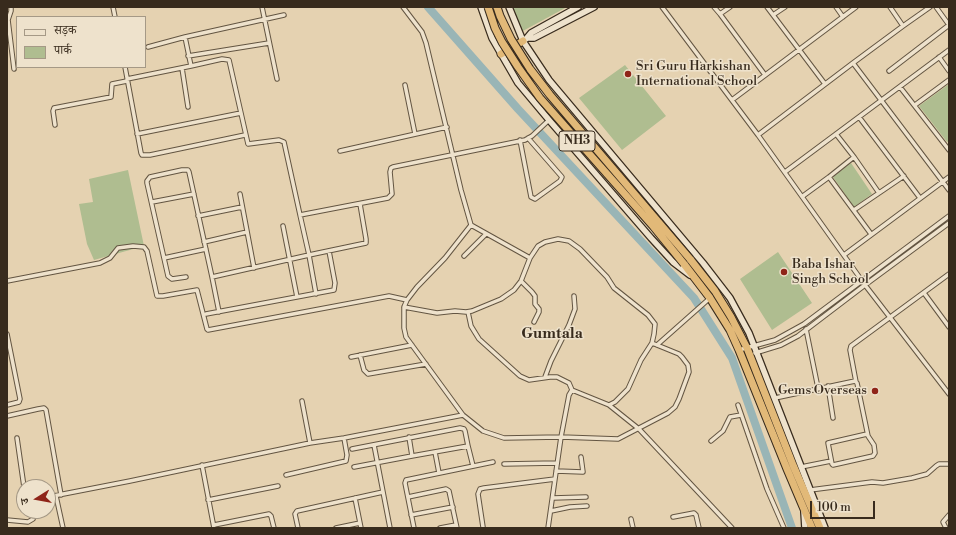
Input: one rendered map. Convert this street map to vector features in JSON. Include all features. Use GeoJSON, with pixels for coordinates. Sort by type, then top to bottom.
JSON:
{"type":"FeatureCollection","features":[{"type":"Feature","properties":{"kind":"highway","name":"NH3"},"geometry":{"type":"LineString","coordinates":[[488,7],[495,28],[502,42],[518,68],[540,98],[653,226],[684,264],[702,279],[723,304],[746,350],[793,465],[812,502],[820,528]]}},
{"type":"Feature","properties":{"kind":"highway","name":"NH3"},"geometry":{"type":"LineString","coordinates":[[498,7],[500,16],[511,39],[527,64],[550,95],[690,259],[702,279],[710,298],[730,330],[746,350],[804,511],[812,528]]}},
{"type":"Feature","properties":{"kind":"highway"},"geometry":{"type":"LineString","coordinates":[[501,54],[526,40]]}},
{"type":"Feature","properties":{"kind":"street"},"geometry":{"type":"LineString","coordinates":[[11,7],[11,11],[7,18],[14,69]]}},
{"type":"Feature","properties":{"kind":"street"},"geometry":{"type":"LineString","coordinates":[[262,7],[276,79]]}},
{"type":"Feature","properties":{"kind":"street"},"geometry":{"type":"LineString","coordinates":[[403,7],[424,37],[447,127],[461,190],[471,225],[530,258]]}},
{"type":"Feature","properties":{"kind":"street"},"geometry":{"type":"LineString","coordinates":[[481,7],[492,38],[518,83],[650,238],[673,262],[702,279]]}},
{"type":"Feature","properties":{"kind":"street"},"geometry":{"type":"LineString","coordinates":[[509,7],[549,80],[646,194],[721,286],[741,318],[746,350]]}},
{"type":"Feature","properties":{"kind":"street"},"geometry":{"type":"LineString","coordinates":[[526,40],[531,33],[578,7]]}},
{"type":"Feature","properties":{"kind":"street"},"geometry":{"type":"LineString","coordinates":[[526,40],[534,38],[594,7]]}},
{"type":"Feature","properties":{"kind":"street"},"geometry":{"type":"LineString","coordinates":[[662,7],[803,196],[862,280],[949,394]]}},
{"type":"Feature","properties":{"kind":"street"},"geometry":{"type":"LineString","coordinates":[[714,7],[765,75]]}},
{"type":"Feature","properties":{"kind":"street"},"geometry":{"type":"LineString","coordinates":[[720,14],[730,7]]}},
{"type":"Feature","properties":{"kind":"street"},"geometry":{"type":"LineString","coordinates":[[767,7],[826,84]]}},
{"type":"Feature","properties":{"kind":"street"},"geometry":{"type":"LineString","coordinates":[[773,15],[784,7]]}},
{"type":"Feature","properties":{"kind":"street"},"geometry":{"type":"LineString","coordinates":[[836,7],[843,17]]}},
{"type":"Feature","properties":{"kind":"street"},"geometry":{"type":"LineString","coordinates":[[732,100],[856,7]]}},
{"type":"Feature","properties":{"kind":"street"},"geometry":{"type":"LineString","coordinates":[[890,7],[903,26]]}},
{"type":"Feature","properties":{"kind":"street"},"geometry":{"type":"LineString","coordinates":[[758,135],[930,7]]}},
{"type":"Feature","properties":{"kind":"street"},"geometry":{"type":"LineString","coordinates":[[889,71],[949,25],[936,7]]}},
{"type":"Feature","properties":{"kind":"street"},"geometry":{"type":"LineString","coordinates":[[148,47],[185,37],[284,15]]}},
{"type":"Feature","properties":{"kind":"street"},"geometry":{"type":"LineString","coordinates":[[185,37],[191,66]]}},
{"type":"Feature","properties":{"kind":"street"},"geometry":{"type":"LineString","coordinates":[[188,56],[270,43]]}},
{"type":"Feature","properties":{"kind":"street"},"geometry":{"type":"LineString","coordinates":[[785,172],[949,50]]}},
{"type":"Feature","properties":{"kind":"street"},"geometry":{"type":"LineString","coordinates":[[939,57],[949,71]]}},
{"type":"Feature","properties":{"kind":"street"},"geometry":{"type":"LineString","coordinates":[[55,125],[54,108],[111,97],[112,84],[222,59],[229,60],[247,142],[250,145],[279,140],[284,142],[310,255],[316,294]]}},
{"type":"Feature","properties":{"kind":"street"},"geometry":{"type":"LineString","coordinates":[[853,63],[949,190]]}},
{"type":"Feature","properties":{"kind":"street"},"geometry":{"type":"LineString","coordinates":[[124,68],[141,153],[145,155],[245,135]]}},
{"type":"Feature","properties":{"kind":"street"},"geometry":{"type":"LineString","coordinates":[[182,68],[188,107]]}},
{"type":"Feature","properties":{"kind":"street"},"geometry":{"type":"LineString","coordinates":[[915,105],[949,80]]}},
{"type":"Feature","properties":{"kind":"street"},"geometry":{"type":"LineString","coordinates":[[405,85],[416,134]]}},
{"type":"Feature","properties":{"kind":"street"},"geometry":{"type":"LineString","coordinates":[[900,87],[949,149]]}},
{"type":"Feature","properties":{"kind":"street"},"geometry":{"type":"LineString","coordinates":[[137,134],[241,113]]}},
{"type":"Feature","properties":{"kind":"street"},"geometry":{"type":"LineString","coordinates":[[859,117],[920,198]]}},
{"type":"Feature","properties":{"kind":"street"},"geometry":{"type":"LineString","coordinates":[[300,215],[386,199],[391,196],[392,192],[390,172],[391,168],[393,167],[528,138],[549,120]]}},
{"type":"Feature","properties":{"kind":"street"},"geometry":{"type":"LineString","coordinates":[[340,151],[447,127]]}},
{"type":"Feature","properties":{"kind":"street"},"geometry":{"type":"LineString","coordinates":[[836,134],[879,193]]}},
{"type":"Feature","properties":{"kind":"street"},"geometry":{"type":"LineString","coordinates":[[520,140],[531,197],[535,198],[560,181],[562,177],[528,138]]}},
{"type":"Feature","properties":{"kind":"street"},"geometry":{"type":"LineString","coordinates":[[803,196],[854,157]]}},
{"type":"Feature","properties":{"kind":"street"},"geometry":{"type":"LineString","coordinates":[[186,277],[170,279],[168,276],[147,183],[148,178],[182,170],[188,170],[189,172],[219,312]]}},
{"type":"Feature","properties":{"kind":"street"},"geometry":{"type":"LineString","coordinates":[[854,210],[904,176]]}},
{"type":"Feature","properties":{"kind":"street"},"geometry":{"type":"LineString","coordinates":[[829,177],[871,234]]}},
{"type":"Feature","properties":{"kind":"street"},"geometry":{"type":"LineString","coordinates":[[844,255],[949,177]]}},
{"type":"Feature","properties":{"kind":"street"},"geometry":{"type":"LineString","coordinates":[[152,202],[194,194]]}},
{"type":"Feature","properties":{"kind":"street"},"geometry":{"type":"LineString","coordinates":[[240,194],[254,268]]}},
{"type":"Feature","properties":{"kind":"street"},"geometry":{"type":"LineString","coordinates":[[212,277],[366,243],[360,204]]}},
{"type":"Feature","properties":{"kind":"street"},"geometry":{"type":"LineString","coordinates":[[198,216],[242,207]]}},
{"type":"Feature","properties":{"kind":"street"},"geometry":{"type":"LineString","coordinates":[[746,350],[775,340],[804,324],[949,216]]}},
{"type":"Feature","properties":{"kind":"street"},"geometry":{"type":"LineString","coordinates":[[746,350],[757,352],[781,344],[807,330],[949,223]]}},
{"type":"Feature","properties":{"kind":"street"},"geometry":{"type":"LineString","coordinates":[[471,225],[453,248],[407,300],[404,307],[405,335],[463,415],[483,431],[504,438],[561,437],[618,439],[639,429],[675,407],[685,386],[689,372],[688,365],[682,357],[652,343]]}},
{"type":"Feature","properties":{"kind":"street"},"geometry":{"type":"LineString","coordinates":[[283,226],[297,297]]}},
{"type":"Feature","properties":{"kind":"street"},"geometry":{"type":"LineString","coordinates":[[204,242],[247,232]]}},
{"type":"Feature","properties":{"kind":"street"},"geometry":{"type":"LineString","coordinates":[[464,256],[486,234]]}},
{"type":"Feature","properties":{"kind":"street"},"geometry":{"type":"LineString","coordinates":[[404,307],[437,313],[468,312],[508,295],[514,290],[521,281],[530,258],[538,246],[545,242],[558,239],[574,243],[607,277],[614,288],[655,324],[652,343],[641,360],[628,389],[609,406]]}},
{"type":"Feature","properties":{"kind":"street"},"geometry":{"type":"LineString","coordinates":[[7,281],[100,263],[110,258],[118,248],[132,246],[142,247],[147,250],[157,296],[195,290],[198,291],[208,330],[389,296],[407,300]]}},
{"type":"Feature","properties":{"kind":"street"},"geometry":{"type":"LineString","coordinates":[[164,258],[206,249]]}},
{"type":"Feature","properties":{"kind":"street"},"geometry":{"type":"LineString","coordinates":[[206,314],[316,294],[335,288],[329,251]]}},
{"type":"Feature","properties":{"kind":"street"},"geometry":{"type":"LineString","coordinates":[[801,467],[831,461],[833,464],[874,455],[874,445],[867,434],[856,382],[850,350],[851,346],[949,274]]}},
{"type":"Feature","properties":{"kind":"street"},"geometry":{"type":"LineString","coordinates":[[521,281],[535,296],[535,304],[540,310],[534,322]]}},
{"type":"Feature","properties":{"kind":"street"},"geometry":{"type":"LineString","coordinates":[[924,293],[948,324]]}},
{"type":"Feature","properties":{"kind":"street"},"geometry":{"type":"LineString","coordinates":[[545,377],[551,361],[569,325],[575,308],[574,296]]}},
{"type":"Feature","properties":{"kind":"street"},"geometry":{"type":"LineString","coordinates":[[657,345],[710,298]]}},
{"type":"Feature","properties":{"kind":"street"},"geometry":{"type":"LineString","coordinates":[[468,312],[471,326],[479,339],[514,372],[529,380],[545,377],[561,378],[569,383],[572,390],[609,406],[639,429],[732,528]]}},
{"type":"Feature","properties":{"kind":"street"},"geometry":{"type":"LineString","coordinates":[[804,324],[807,330],[818,388]]}},
{"type":"Feature","properties":{"kind":"street"},"geometry":{"type":"LineString","coordinates":[[7,334],[20,399],[19,402],[7,405]]}},
{"type":"Feature","properties":{"kind":"street"},"geometry":{"type":"LineString","coordinates":[[351,357],[412,344]]}},
{"type":"Feature","properties":{"kind":"street"},"geometry":{"type":"LineString","coordinates":[[757,352],[810,490],[812,502],[825,528]]}},
{"type":"Feature","properties":{"kind":"street"},"geometry":{"type":"LineString","coordinates":[[360,355],[364,370],[368,374],[426,364]]}},
{"type":"Feature","properties":{"kind":"street"},"geometry":{"type":"LineString","coordinates":[[775,398],[852,381],[856,382]]}},
{"type":"Feature","properties":{"kind":"street"},"geometry":{"type":"LineString","coordinates":[[828,386],[834,418]]}},
{"type":"Feature","properties":{"kind":"street"},"geometry":{"type":"LineString","coordinates":[[548,528],[561,437],[569,395],[572,390]]}},
{"type":"Feature","properties":{"kind":"street"},"geometry":{"type":"LineString","coordinates":[[302,401],[310,443]]}},
{"type":"Feature","properties":{"kind":"street"},"geometry":{"type":"LineString","coordinates":[[738,405],[757,456],[767,489],[784,528]]}},
{"type":"Feature","properties":{"kind":"street"},"geometry":{"type":"LineString","coordinates":[[7,416],[44,408],[46,410],[61,494]]}},
{"type":"Feature","properties":{"kind":"street"},"geometry":{"type":"LineString","coordinates":[[62,528],[56,496],[61,494],[310,443],[344,438],[463,415]]}},
{"type":"Feature","properties":{"kind":"street"},"geometry":{"type":"LineString","coordinates":[[711,440],[719,436],[730,418],[741,415]]}},
{"type":"Feature","properties":{"kind":"street"},"geometry":{"type":"LineString","coordinates":[[352,449],[462,428],[465,431],[473,466]]}},
{"type":"Feature","properties":{"kind":"street"},"geometry":{"type":"LineString","coordinates":[[831,461],[828,443],[867,434]]}},
{"type":"Feature","properties":{"kind":"street"},"geometry":{"type":"LineString","coordinates":[[17,438],[23,479]]}},
{"type":"Feature","properties":{"kind":"street"},"geometry":{"type":"LineString","coordinates":[[286,475],[346,461],[347,455],[344,438]]}},
{"type":"Feature","properties":{"kind":"street"},"geometry":{"type":"LineString","coordinates":[[409,438],[412,456]]}},
{"type":"Feature","properties":{"kind":"street"},"geometry":{"type":"LineString","coordinates":[[374,445],[390,528]]}},
{"type":"Feature","properties":{"kind":"street"},"geometry":{"type":"LineString","coordinates":[[354,467],[468,446]]}},
{"type":"Feature","properties":{"kind":"street"},"geometry":{"type":"LineString","coordinates":[[435,452],[439,473]]}},
{"type":"Feature","properties":{"kind":"street"},"geometry":{"type":"LineString","coordinates":[[556,471],[583,472],[582,456]]}},
{"type":"Feature","properties":{"kind":"street"},"geometry":{"type":"LineString","coordinates":[[414,528],[405,483],[406,480],[493,462]]}},
{"type":"Feature","properties":{"kind":"street"},"geometry":{"type":"LineString","coordinates":[[504,464],[557,463]]}},
{"type":"Feature","properties":{"kind":"street"},"geometry":{"type":"LineString","coordinates":[[810,490],[872,482],[883,483],[912,478],[926,474],[939,464],[949,464]]}},
{"type":"Feature","properties":{"kind":"street"},"geometry":{"type":"LineString","coordinates":[[202,465],[214,526],[269,514],[271,516],[274,528]]}},
{"type":"Feature","properties":{"kind":"street"},"geometry":{"type":"LineString","coordinates":[[483,527],[478,494],[480,489],[555,479]]}},
{"type":"Feature","properties":{"kind":"street"},"geometry":{"type":"LineString","coordinates":[[208,500],[278,486]]}},
{"type":"Feature","properties":{"kind":"street"},"geometry":{"type":"LineString","coordinates":[[408,497],[447,490],[450,492],[456,526],[440,528]]}},
{"type":"Feature","properties":{"kind":"street"},"geometry":{"type":"LineString","coordinates":[[298,528],[297,511],[383,492]]}},
{"type":"Feature","properties":{"kind":"street"},"geometry":{"type":"LineString","coordinates":[[553,498],[586,497]]}},
{"type":"Feature","properties":{"kind":"street"},"geometry":{"type":"LineString","coordinates":[[355,498],[361,528]]}},
{"type":"Feature","properties":{"kind":"street"},"geometry":{"type":"LineString","coordinates":[[412,515],[453,506]]}},
{"type":"Feature","properties":{"kind":"street"},"geometry":{"type":"LineString","coordinates":[[551,511],[570,507],[587,506]]}},
{"type":"Feature","properties":{"kind":"street"},"geometry":{"type":"LineString","coordinates":[[804,511],[805,528]]}},
{"type":"Feature","properties":{"kind":"street"},"geometry":{"type":"LineString","coordinates":[[674,517],[694,513],[696,515],[699,528]]}},
{"type":"Feature","properties":{"kind":"street"},"geometry":{"type":"LineString","coordinates":[[946,528],[943,522],[949,515]]}},
{"type":"Feature","properties":{"kind":"street"},"geometry":{"type":"LineString","coordinates":[[7,520],[28,522],[33,519]]}},
{"type":"Feature","properties":{"kind":"street"},"geometry":{"type":"LineString","coordinates":[[631,519],[632,528]]}},
{"type":"Feature","properties":{"kind":"street"},"geometry":{"type":"LineString","coordinates":[[336,528],[360,523]]}},
{"type":"Feature","properties":{"kind":"green space"},"geometry":{"type":"Polygon","coordinates":[[[513,7],[567,7],[521,32],[513,7]]]}},
{"type":"Feature","properties":{"kind":"green space"},"geometry":{"type":"Polygon","coordinates":[[[625,65],[666,116],[622,150],[579,98],[625,65]]]}},
{"type":"Feature","properties":{"kind":"green space"},"geometry":{"type":"Polygon","coordinates":[[[949,84],[949,141],[947,142],[919,106],[949,84]]]}},
{"type":"Feature","properties":{"kind":"green space"},"geometry":{"type":"Polygon","coordinates":[[[851,163],[872,194],[854,207],[833,177],[851,163]]]}},
{"type":"Feature","properties":{"kind":"green space"},"geometry":{"type":"Polygon","coordinates":[[[128,170],[144,246],[94,260],[87,244],[79,204],[93,202],[89,179],[128,170]]]}},
{"type":"Feature","properties":{"kind":"green space"},"geometry":{"type":"Polygon","coordinates":[[[778,252],[812,303],[772,330],[740,279],[778,252]]]}},
{"type":"Feature","properties":{"kind":"waterway"},"geometry":{"type":"LineString","coordinates":[[428,7],[518,109],[694,298],[732,358],[792,528]]}},
{"type":"Feature","properties":{"kind":"place","name":"Sri Guru Harkishan International School"},"geometry":{"type":"Point","coordinates":[628,74]}},
{"type":"Feature","properties":{"kind":"place","name":"Baba Ishar Singh School"},"geometry":{"type":"Point","coordinates":[784,272]}},
{"type":"Feature","properties":{"kind":"place","name":"Gems Overseas"},"geometry":{"type":"Point","coordinates":[875,391]}},
{"type":"Feature","properties":{"kind":"district","name":"Gumtala"},"geometry":{"type":"Point","coordinates":[552,334]}}]}
